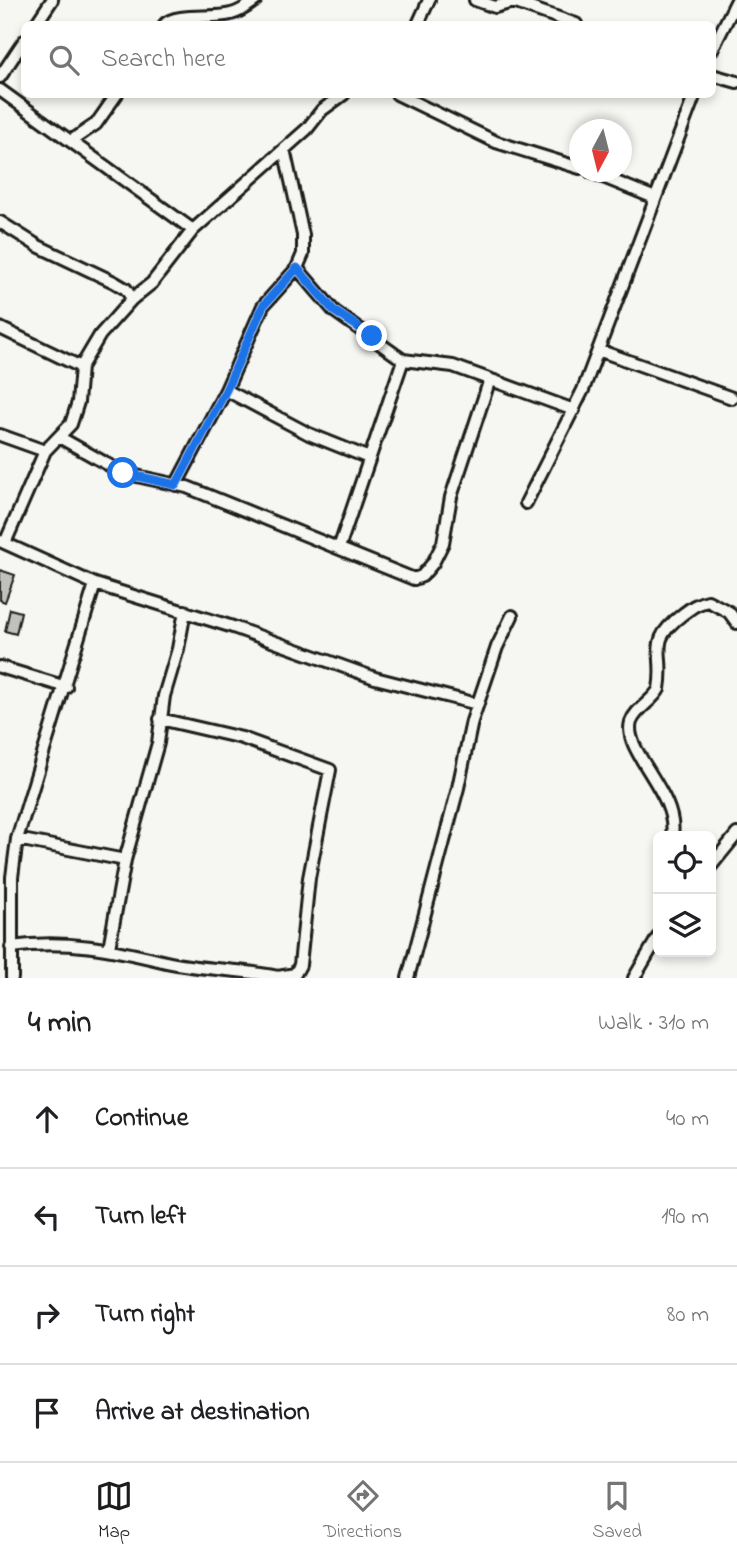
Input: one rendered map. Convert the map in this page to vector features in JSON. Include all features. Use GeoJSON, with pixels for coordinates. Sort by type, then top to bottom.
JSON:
{"type":"FeatureCollection","features":[{"type":"Feature","properties":{"kind":"street"},"geometry":{"type":"LineString","coordinates":[[38,21],[52,0]]}},
{"type":"Feature","properties":{"kind":"street"},"geometry":{"type":"LineString","coordinates":[[171,21],[177,18],[211,18],[235,14],[257,0]]}},
{"type":"Feature","properties":{"kind":"street"},"geometry":{"type":"LineString","coordinates":[[419,21],[429,0]]}},
{"type":"Feature","properties":{"kind":"street"},"geometry":{"type":"LineString","coordinates":[[475,0],[495,7],[515,1],[568,21]]}},
{"type":"Feature","properties":{"kind":"street"},"geometry":{"type":"LineString","coordinates":[[716,42],[737,0]]}},
{"type":"Feature","properties":{"kind":"street"},"geometry":{"type":"LineString","coordinates":[[0,77],[21,46]]}},
{"type":"Feature","properties":{"kind":"street"},"geometry":{"type":"LineString","coordinates":[[716,76],[737,82]]}},
{"type":"Feature","properties":{"kind":"street"},"geometry":{"type":"LineString","coordinates":[[0,90],[193,230]]}},
{"type":"Feature","properties":{"kind":"street"},"geometry":{"type":"LineString","coordinates":[[71,141],[96,124],[114,98]]}},
{"type":"Feature","properties":{"kind":"street"},"geometry":{"type":"LineString","coordinates":[[338,98],[322,110],[284,149],[193,230],[152,283],[132,299],[100,335],[81,367],[71,424],[45,451],[2,542],[95,584],[185,611],[375,678],[477,704]]}},
{"type":"Feature","properties":{"kind":"street"},"geometry":{"type":"LineString","coordinates":[[405,98],[496,142],[569,165]]}},
{"type":"Feature","properties":{"kind":"street"},"geometry":{"type":"LineString","coordinates":[[526,503],[574,410],[693,98]]}},
{"type":"Feature","properties":{"kind":"street"},"geometry":{"type":"LineString","coordinates":[[176,485],[226,390],[263,306],[297,268],[303,254],[303,235],[284,149]]}},
{"type":"Feature","properties":{"kind":"street"},"geometry":{"type":"LineString","coordinates":[[616,182],[655,198]]}},
{"type":"Feature","properties":{"kind":"street"},"geometry":{"type":"LineString","coordinates":[[0,222],[37,246],[126,289],[132,299]]}},
{"type":"Feature","properties":{"kind":"street"},"geometry":{"type":"LineString","coordinates":[[297,268],[334,311],[403,360],[453,366],[574,410]]}},
{"type":"Feature","properties":{"kind":"street"},"geometry":{"type":"LineString","coordinates":[[0,328],[81,367]]}},
{"type":"Feature","properties":{"kind":"street"},"geometry":{"type":"LineString","coordinates":[[598,350],[732,398]]}},
{"type":"Feature","properties":{"kind":"street"},"geometry":{"type":"LineString","coordinates":[[339,548],[403,360]]}},
{"type":"Feature","properties":{"kind":"street"},"geometry":{"type":"LineString","coordinates":[[59,437],[123,473],[176,485],[414,579],[422,576],[443,542],[451,496],[490,379]]}},
{"type":"Feature","properties":{"kind":"street"},"geometry":{"type":"LineString","coordinates":[[226,390],[309,434],[369,458]]}},
{"type":"Feature","properties":{"kind":"street"},"geometry":{"type":"LineString","coordinates":[[0,435],[45,451]]}},
{"type":"Feature","properties":{"kind":"street"},"geometry":{"type":"LineString","coordinates":[[12,978],[12,877],[18,839],[95,584]]}},
{"type":"Feature","properties":{"kind":"street"},"geometry":{"type":"LineString","coordinates":[[673,831],[671,809],[635,747],[630,725],[633,717],[659,689],[659,640],[667,627],[694,606],[708,601],[729,612],[737,623]]}},
{"type":"Feature","properties":{"kind":"street"},"geometry":{"type":"LineString","coordinates":[[109,948],[125,860],[158,743],[160,719],[185,611]]}},
{"type":"Feature","properties":{"kind":"street"},"geometry":{"type":"LineString","coordinates":[[408,978],[477,704],[512,616]]}},
{"type":"Feature","properties":{"kind":"street"},"geometry":{"type":"LineString","coordinates":[[0,667],[66,687]]}},
{"type":"Feature","properties":{"kind":"street"},"geometry":{"type":"LineString","coordinates":[[11,947],[54,943],[109,948],[167,962],[278,977],[291,976],[300,965],[309,878],[330,770],[242,738],[160,719]]}},
{"type":"Feature","properties":{"kind":"street"},"geometry":{"type":"LineString","coordinates":[[716,860],[737,834]]}},
{"type":"Feature","properties":{"kind":"street"},"geometry":{"type":"LineString","coordinates":[[18,839],[125,860]]}},
{"type":"Feature","properties":{"kind":"street"},"geometry":{"type":"LineString","coordinates":[[634,978],[653,946]]}},
{"type":"Feature","properties":{"kind":"building"},"geometry":{"type":"Polygon","coordinates":[[[0,570],[15,575],[5,602],[0,600],[0,570]]]}},
{"type":"Feature","properties":{"kind":"building"},"geometry":{"type":"Polygon","coordinates":[[[10,609],[21,612],[16,634],[5,631],[10,609]]]}},
{"type":"Feature","properties":{"kind":"route"},"geometry":{"type":"LineString","coordinates":[[123,473],[176,485],[226,390],[263,306],[297,268],[334,311],[372,336]]}}]}
